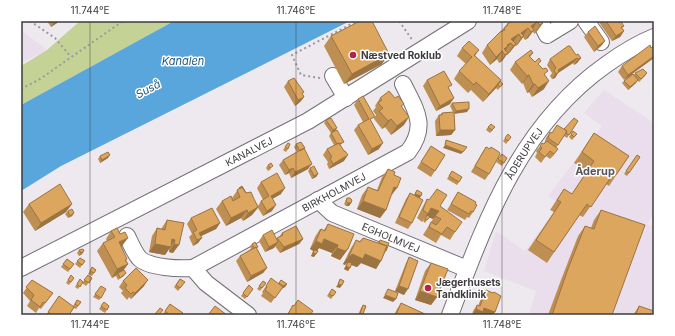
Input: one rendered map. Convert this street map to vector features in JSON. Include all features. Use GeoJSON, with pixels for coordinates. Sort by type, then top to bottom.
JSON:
{"type":"FeatureCollection","features":[{"type":"Feature","properties":{"kind":"street","name":"KANALVEJ"},"geometry":{"type":"LineString","coordinates":[[21,268],[308,121],[421,52],[468,21]]}},
{"type":"Feature","properties":{"kind":"street"},"geometry":{"type":"LineString","coordinates":[[540,21],[547,35],[570,21]]}},
{"type":"Feature","properties":{"kind":"street"},"geometry":{"type":"LineString","coordinates":[[586,21],[601,42]]}},
{"type":"Feature","properties":{"kind":"street","name":"ÅDERUPVEJ"},"geometry":{"type":"LineString","coordinates":[[450,315],[481,232],[505,183],[544,123],[567,97],[595,73],[624,52],[654,37]]}},
{"type":"Feature","properties":{"kind":"street"},"geometry":{"type":"LineString","coordinates":[[333,76],[346,98]]}},
{"type":"Feature","properties":{"kind":"street","name":"BIRKHOLMVEJ"},"geometry":{"type":"LineString","coordinates":[[194,268],[408,152],[416,141],[420,129],[418,116],[403,84]]}},
{"type":"Feature","properties":{"kind":"street","name":"EGHOLMVEJ"},"geometry":{"type":"LineString","coordinates":[[318,200],[332,213],[467,269]]}},
{"type":"Feature","properties":{"kind":"street"},"geometry":{"type":"LineString","coordinates":[[127,236],[139,257],[147,263],[180,269],[194,268],[206,283],[248,315]]}},
{"type":"Feature","properties":{"kind":"path"},"geometry":{"type":"LineString","coordinates":[[30,21],[55,38],[71,57]]}},
{"type":"Feature","properties":{"kind":"path"},"geometry":{"type":"LineString","coordinates":[[21,89],[40,79],[122,21]]}},
{"type":"Feature","properties":{"kind":"path"},"geometry":{"type":"LineString","coordinates":[[333,76],[322,78],[301,75],[292,55],[357,21]]}},
{"type":"Feature","properties":{"kind":"path"},"geometry":{"type":"LineString","coordinates":[[399,21],[421,52]]}},
{"type":"Feature","properties":{"kind":"shaded area"},"geometry":{"type":"Polygon","coordinates":[[[21,30],[47,50],[21,63],[21,30]]]}},
{"type":"Feature","properties":{"kind":"shaded area"},"geometry":{"type":"Polygon","coordinates":[[[604,90],[654,123],[654,213],[647,224],[654,227],[654,315],[529,315],[536,291],[484,271],[496,231],[525,251],[559,204],[548,196],[602,126],[584,113],[604,90]]]}},
{"type":"Feature","properties":{"kind":"green space"},"geometry":{"type":"Polygon","coordinates":[[[80,21],[174,21],[21,105],[21,66],[47,50],[80,21]]]}},
{"type":"Feature","properties":{"kind":"water","name":"Kanalen"},"geometry":{"type":"Polygon","coordinates":[[[174,21],[350,21],[61,166],[21,191],[21,105],[174,21]]]}},
{"type":"Feature","properties":{"kind":"building","name":"Næstved Roklub"},"geometry":{"type":"Polygon","coordinates":[[[360,21],[372,21],[389,54],[352,74],[331,36],[360,21]]]}},
{"type":"Feature","properties":{"kind":"building"},"geometry":{"type":"Polygon","coordinates":[[[513,21],[541,21],[543,23],[540,25],[537,22],[531,26],[534,30],[531,32],[528,28],[521,33],[524,36],[521,38],[519,34],[511,39],[516,44],[513,46],[511,43],[507,45],[508,46],[504,49],[508,53],[505,55],[502,51],[496,57],[487,45],[500,32],[505,30],[504,28],[508,25],[507,24],[513,21]]]}},
{"type":"Feature","properties":{"kind":"building"},"geometry":{"type":"Polygon","coordinates":[[[606,21],[621,22],[624,26],[621,27],[624,31],[616,36],[606,21]]]}},
{"type":"Feature","properties":{"kind":"building"},"geometry":{"type":"Polygon","coordinates":[[[595,26],[605,41],[598,46],[588,32],[595,26]]]}},
{"type":"Feature","properties":{"kind":"building"},"geometry":{"type":"Polygon","coordinates":[[[469,41],[479,50],[474,55],[501,80],[489,94],[476,82],[474,85],[459,71],[472,57],[462,48],[469,41]]]}},
{"type":"Feature","properties":{"kind":"building"},"geometry":{"type":"Polygon","coordinates":[[[650,45],[651,48],[654,45],[654,56],[628,75],[622,66],[650,45]]]}},
{"type":"Feature","properties":{"kind":"building"},"geometry":{"type":"Polygon","coordinates":[[[570,46],[576,55],[578,54],[581,58],[577,58],[558,70],[559,72],[556,74],[554,70],[556,68],[550,59],[570,46]]]}},
{"type":"Feature","properties":{"kind":"building"},"geometry":{"type":"Polygon","coordinates":[[[531,50],[533,53],[529,56],[535,62],[539,58],[541,61],[538,64],[543,69],[546,68],[548,71],[544,74],[549,81],[538,88],[535,84],[533,84],[529,75],[527,76],[515,62],[531,50]]]}},
{"type":"Feature","properties":{"kind":"building"},"geometry":{"type":"Polygon","coordinates":[[[643,69],[647,73],[641,79],[635,73],[643,69]]]}},
{"type":"Feature","properties":{"kind":"building"},"geometry":{"type":"Polygon","coordinates":[[[444,71],[452,85],[448,87],[454,98],[440,106],[427,80],[444,71]]]}},
{"type":"Feature","properties":{"kind":"building"},"geometry":{"type":"Polygon","coordinates":[[[633,74],[638,80],[630,87],[624,81],[633,74]]]}},
{"type":"Feature","properties":{"kind":"building"},"geometry":{"type":"Polygon","coordinates":[[[294,78],[304,92],[302,93],[304,97],[298,100],[288,81],[294,78]]]}},
{"type":"Feature","properties":{"kind":"building"},"geometry":{"type":"Polygon","coordinates":[[[500,81],[503,84],[500,87],[498,85],[500,81]]]}},
{"type":"Feature","properties":{"kind":"building"},"geometry":{"type":"Polygon","coordinates":[[[389,91],[395,98],[398,96],[404,104],[401,106],[409,117],[397,126],[391,119],[388,121],[379,111],[383,108],[378,103],[382,100],[380,98],[389,91]]]}},
{"type":"Feature","properties":{"kind":"building"},"geometry":{"type":"Polygon","coordinates":[[[363,96],[375,117],[370,119],[383,143],[372,149],[358,125],[369,119],[358,99],[363,96]]]}},
{"type":"Feature","properties":{"kind":"building"},"geometry":{"type":"Polygon","coordinates":[[[469,102],[469,109],[456,111],[452,103],[469,102]]]}},
{"type":"Feature","properties":{"kind":"building"},"geometry":{"type":"Polygon","coordinates":[[[454,112],[455,130],[440,130],[439,115],[442,115],[442,113],[454,112]]]}},
{"type":"Feature","properties":{"kind":"building"},"geometry":{"type":"Polygon","coordinates":[[[331,118],[337,128],[333,130],[326,120],[331,118]]]}},
{"type":"Feature","properties":{"kind":"building"},"geometry":{"type":"Polygon","coordinates":[[[574,118],[578,121],[569,135],[564,129],[574,118]]]}},
{"type":"Feature","properties":{"kind":"building"},"geometry":{"type":"Polygon","coordinates":[[[491,124],[495,127],[492,130],[488,127],[491,124]]]}},
{"type":"Feature","properties":{"kind":"building"},"geometry":{"type":"Polygon","coordinates":[[[557,125],[567,131],[558,145],[548,138],[550,132],[552,133],[557,125]]]}},
{"type":"Feature","properties":{"kind":"building"},"geometry":{"type":"Polygon","coordinates":[[[337,130],[344,142],[339,144],[337,144],[331,133],[337,130]]]}},
{"type":"Feature","properties":{"kind":"building"},"geometry":{"type":"Polygon","coordinates":[[[573,131],[577,134],[574,137],[571,134],[573,131]]]}},
{"type":"Feature","properties":{"kind":"building"},"geometry":{"type":"Polygon","coordinates":[[[594,133],[629,156],[616,175],[613,174],[591,207],[587,204],[554,252],[536,240],[561,202],[557,200],[564,189],[572,194],[594,161],[582,152],[594,133]]]}},
{"type":"Feature","properties":{"kind":"building"},"geometry":{"type":"Polygon","coordinates":[[[508,134],[511,137],[508,141],[505,138],[508,134]]]}},
{"type":"Feature","properties":{"kind":"building"},"geometry":{"type":"Polygon","coordinates":[[[446,140],[467,147],[463,152],[445,145],[446,140]]]}},
{"type":"Feature","properties":{"kind":"building"},"geometry":{"type":"Polygon","coordinates":[[[547,141],[558,149],[554,154],[550,151],[545,157],[539,152],[542,148],[540,146],[542,143],[544,144],[547,141]]]}},
{"type":"Feature","properties":{"kind":"building"},"geometry":{"type":"Polygon","coordinates":[[[301,142],[305,148],[300,151],[296,144],[301,142]]]}},
{"type":"Feature","properties":{"kind":"building"},"geometry":{"type":"Polygon","coordinates":[[[288,143],[290,144],[288,149],[285,147],[288,143]]]}},
{"type":"Feature","properties":{"kind":"building"},"geometry":{"type":"Polygon","coordinates":[[[339,143],[348,155],[333,164],[330,158],[332,157],[327,149],[339,143]]]}},
{"type":"Feature","properties":{"kind":"building"},"geometry":{"type":"Polygon","coordinates":[[[431,146],[445,155],[435,171],[421,162],[431,146]]]}},
{"type":"Feature","properties":{"kind":"building"},"geometry":{"type":"Polygon","coordinates":[[[486,147],[490,149],[491,147],[500,154],[489,174],[475,166],[486,147]]]}},
{"type":"Feature","properties":{"kind":"building"},"geometry":{"type":"Polygon","coordinates":[[[304,148],[312,164],[295,172],[293,168],[289,170],[283,160],[304,148]]]}},
{"type":"Feature","properties":{"kind":"building"},"geometry":{"type":"Polygon","coordinates":[[[108,152],[110,155],[102,160],[100,156],[108,152]]]}},
{"type":"Feature","properties":{"kind":"building"},"geometry":{"type":"Polygon","coordinates":[[[502,154],[507,158],[504,163],[498,159],[502,154]]]}},
{"type":"Feature","properties":{"kind":"building"},"geometry":{"type":"Polygon","coordinates":[[[637,155],[640,157],[629,173],[626,171],[637,155]]]}},
{"type":"Feature","properties":{"kind":"building"},"geometry":{"type":"Polygon","coordinates":[[[271,163],[273,166],[270,168],[268,165],[271,163]]]}},
{"type":"Feature","properties":{"kind":"building"},"geometry":{"type":"Polygon","coordinates":[[[314,166],[318,174],[314,176],[310,168],[314,166]]]}},
{"type":"Feature","properties":{"kind":"building"},"geometry":{"type":"Polygon","coordinates":[[[388,169],[395,172],[394,175],[401,178],[397,188],[394,187],[386,210],[363,201],[368,187],[378,191],[388,169]]]}},
{"type":"Feature","properties":{"kind":"building"},"geometry":{"type":"Polygon","coordinates":[[[452,171],[462,177],[459,182],[449,176],[452,171]]]}},
{"type":"Feature","properties":{"kind":"building"},"geometry":{"type":"Polygon","coordinates":[[[277,173],[285,188],[271,196],[276,205],[267,211],[261,201],[269,196],[261,182],[277,173]]]}},
{"type":"Feature","properties":{"kind":"building"},"geometry":{"type":"Polygon","coordinates":[[[60,184],[72,204],[41,223],[29,204],[60,184]]]}},
{"type":"Feature","properties":{"kind":"building"},"geometry":{"type":"Polygon","coordinates":[[[242,187],[246,193],[251,192],[258,207],[248,213],[247,210],[231,218],[222,201],[231,196],[233,201],[240,197],[237,190],[242,187]]]}},
{"type":"Feature","properties":{"kind":"building"},"geometry":{"type":"Polygon","coordinates":[[[437,189],[447,195],[440,206],[462,222],[455,232],[447,227],[442,234],[429,227],[431,222],[436,225],[441,219],[435,216],[439,211],[431,208],[428,214],[423,210],[427,199],[429,200],[437,189]]]}},
{"type":"Feature","properties":{"kind":"building"},"geometry":{"type":"Polygon","coordinates":[[[417,190],[422,193],[421,196],[415,194],[417,190]]]}},
{"type":"Feature","properties":{"kind":"building"},"geometry":{"type":"Polygon","coordinates":[[[458,192],[476,202],[475,204],[477,205],[473,212],[471,211],[469,214],[451,204],[458,192]]]}},
{"type":"Feature","properties":{"kind":"building"},"geometry":{"type":"Polygon","coordinates":[[[410,193],[423,200],[412,223],[399,217],[410,193]]]}},
{"type":"Feature","properties":{"kind":"building"},"geometry":{"type":"Polygon","coordinates":[[[347,198],[352,200],[351,203],[346,201],[347,198]]]}},
{"type":"Feature","properties":{"kind":"building"},"geometry":{"type":"Polygon","coordinates":[[[212,208],[220,223],[199,233],[202,238],[197,240],[193,232],[197,230],[191,218],[212,208]]]}},
{"type":"Feature","properties":{"kind":"building"},"geometry":{"type":"Polygon","coordinates":[[[72,209],[74,213],[70,216],[68,211],[72,209]]]}},
{"type":"Feature","properties":{"kind":"building"},"geometry":{"type":"Polygon","coordinates":[[[601,210],[645,225],[612,315],[552,315],[585,226],[594,229],[601,210]]]}},
{"type":"Feature","properties":{"kind":"building"},"geometry":{"type":"Polygon","coordinates":[[[427,215],[430,217],[427,220],[425,219],[427,215]]]}},
{"type":"Feature","properties":{"kind":"building"},"geometry":{"type":"Polygon","coordinates":[[[167,220],[184,223],[179,245],[174,244],[175,240],[172,239],[171,247],[155,244],[157,228],[165,230],[167,220]]]}},
{"type":"Feature","properties":{"kind":"building"},"geometry":{"type":"Polygon","coordinates":[[[328,224],[354,234],[348,249],[345,251],[337,248],[338,245],[324,239],[322,244],[316,241],[321,229],[325,231],[328,224]]]}},
{"type":"Feature","properties":{"kind":"building"},"geometry":{"type":"Polygon","coordinates":[[[296,226],[303,239],[284,247],[277,238],[283,235],[282,233],[296,226]]]}},
{"type":"Feature","properties":{"kind":"building"},"geometry":{"type":"Polygon","coordinates":[[[117,228],[120,234],[125,232],[128,238],[119,242],[127,259],[125,260],[128,264],[117,269],[103,243],[115,237],[111,231],[117,228]]]}},
{"type":"Feature","properties":{"kind":"building"},"geometry":{"type":"Polygon","coordinates":[[[272,230],[278,242],[269,247],[263,235],[272,230]]]}},
{"type":"Feature","properties":{"kind":"building"},"geometry":{"type":"Polygon","coordinates":[[[363,238],[387,246],[381,261],[365,254],[363,259],[352,254],[349,256],[356,240],[360,242],[363,238]]]}},
{"type":"Feature","properties":{"kind":"building"},"geometry":{"type":"Polygon","coordinates":[[[380,240],[389,243],[386,251],[387,246],[379,243],[380,240]]]}},
{"type":"Feature","properties":{"kind":"building"},"geometry":{"type":"Polygon","coordinates":[[[255,242],[258,247],[254,248],[252,244],[255,242]]]}},
{"type":"Feature","properties":{"kind":"building"},"geometry":{"type":"Polygon","coordinates":[[[256,247],[267,268],[251,276],[240,256],[256,247]]]}},
{"type":"Feature","properties":{"kind":"building"},"geometry":{"type":"Polygon","coordinates":[[[83,249],[84,251],[81,253],[79,250],[83,249]]]}},
{"type":"Feature","properties":{"kind":"building"},"geometry":{"type":"Polygon","coordinates":[[[314,250],[318,251],[316,254],[313,253],[314,250]]]}},
{"type":"Feature","properties":{"kind":"building"},"geometry":{"type":"Polygon","coordinates":[[[409,257],[418,261],[408,289],[399,286],[409,257]]]}},
{"type":"Feature","properties":{"kind":"building"},"geometry":{"type":"Polygon","coordinates":[[[80,258],[85,261],[82,265],[77,261],[80,258]]]}},
{"type":"Feature","properties":{"kind":"building"},"geometry":{"type":"Polygon","coordinates":[[[67,259],[74,264],[70,269],[63,264],[67,259]]]}},
{"type":"Feature","properties":{"kind":"building"},"geometry":{"type":"Polygon","coordinates":[[[348,262],[352,263],[350,268],[346,266],[348,262]]]}},
{"type":"Feature","properties":{"kind":"building"},"geometry":{"type":"Polygon","coordinates":[[[431,263],[448,269],[437,297],[420,291],[431,263]]]}},
{"type":"Feature","properties":{"kind":"building"},"geometry":{"type":"Polygon","coordinates":[[[92,267],[96,270],[94,273],[90,271],[92,267]]]}},
{"type":"Feature","properties":{"kind":"building"},"geometry":{"type":"Polygon","coordinates":[[[136,268],[148,280],[135,293],[133,292],[131,294],[125,288],[127,285],[123,281],[136,268]]]}},
{"type":"Feature","properties":{"kind":"building"},"geometry":{"type":"Polygon","coordinates":[[[124,270],[126,273],[120,278],[118,273],[124,270]]]}},
{"type":"Feature","properties":{"kind":"building"},"geometry":{"type":"Polygon","coordinates":[[[71,275],[74,278],[71,282],[68,280],[71,275]]]}},
{"type":"Feature","properties":{"kind":"building"},"geometry":{"type":"Polygon","coordinates":[[[88,275],[92,278],[89,283],[84,280],[88,275]]]}},
{"type":"Feature","properties":{"kind":"building"},"geometry":{"type":"Polygon","coordinates":[[[271,278],[283,287],[275,298],[265,290],[271,278]]]}},
{"type":"Feature","properties":{"kind":"building"},"geometry":{"type":"Polygon","coordinates":[[[80,279],[83,282],[80,287],[77,284],[80,279]]]}},
{"type":"Feature","properties":{"kind":"building"},"geometry":{"type":"Polygon","coordinates":[[[180,279],[185,282],[180,288],[176,285],[180,279]]]}},
{"type":"Feature","properties":{"kind":"building"},"geometry":{"type":"Polygon","coordinates":[[[340,279],[344,281],[342,285],[338,284],[340,279]]]}},
{"type":"Feature","properties":{"kind":"building"},"geometry":{"type":"Polygon","coordinates":[[[32,280],[53,293],[45,303],[43,302],[40,307],[31,300],[34,295],[26,287],[32,280]]]}},
{"type":"Feature","properties":{"kind":"building"},"geometry":{"type":"Polygon","coordinates":[[[281,280],[287,284],[283,286],[279,283],[281,280]]]}},
{"type":"Feature","properties":{"kind":"building"},"geometry":{"type":"Polygon","coordinates":[[[263,281],[266,283],[262,288],[259,286],[263,281]]]}},
{"type":"Feature","properties":{"kind":"building"},"geometry":{"type":"Polygon","coordinates":[[[249,285],[253,289],[247,297],[243,293],[249,285]]]}},
{"type":"Feature","properties":{"kind":"building"},"geometry":{"type":"Polygon","coordinates":[[[101,286],[106,289],[101,298],[95,294],[101,286]]]}},
{"type":"Feature","properties":{"kind":"building"},"geometry":{"type":"Polygon","coordinates":[[[332,289],[336,292],[333,296],[329,294],[332,289]]]}},
{"type":"Feature","properties":{"kind":"building"},"geometry":{"type":"Polygon","coordinates":[[[388,289],[398,293],[396,299],[385,295],[388,289]]]}},
{"type":"Feature","properties":{"kind":"building"},"geometry":{"type":"Polygon","coordinates":[[[486,290],[501,296],[495,312],[484,308],[483,312],[476,309],[477,305],[480,306],[486,290]]]}},
{"type":"Feature","properties":{"kind":"building"},"geometry":{"type":"Polygon","coordinates":[[[59,296],[74,307],[69,315],[52,315],[48,312],[59,296]]]}},
{"type":"Feature","properties":{"kind":"building"},"geometry":{"type":"Polygon","coordinates":[[[77,300],[81,302],[78,306],[75,304],[77,300]]]}},
{"type":"Feature","properties":{"kind":"building"},"geometry":{"type":"Polygon","coordinates":[[[298,300],[313,311],[310,315],[288,314],[298,300]]]}},
{"type":"Feature","properties":{"kind":"building"},"geometry":{"type":"Polygon","coordinates":[[[104,302],[109,306],[107,310],[101,306],[104,302]]]}},
{"type":"Feature","properties":{"kind":"building"},"geometry":{"type":"Polygon","coordinates":[[[401,303],[427,315],[396,315],[401,303]]]}},
{"type":"Feature","properties":{"kind":"building"},"geometry":{"type":"Polygon","coordinates":[[[170,304],[183,313],[181,315],[170,315],[165,311],[170,304]]]}},
{"type":"Feature","properties":{"kind":"building"},"geometry":{"type":"Polygon","coordinates":[[[363,305],[366,306],[363,314],[360,314],[363,305]]]}},
{"type":"Feature","properties":{"kind":"building"},"geometry":{"type":"Polygon","coordinates":[[[215,306],[227,315],[208,315],[215,306]]]}},
{"type":"Feature","properties":{"kind":"building"},"geometry":{"type":"Polygon","coordinates":[[[639,306],[654,311],[654,315],[636,315],[639,306]]]}},
{"type":"Feature","properties":{"kind":"building"},"geometry":{"type":"Polygon","coordinates":[[[160,308],[163,310],[159,315],[155,314],[160,308]]]}},
{"type":"Feature","properties":{"kind":"place","name":"Næstved Roklub"},"geometry":{"type":"Point","coordinates":[353,55]}},
{"type":"Feature","properties":{"kind":"place","name":"Jægerhusets Tandklinik"},"geometry":{"type":"Point","coordinates":[428,288]}},
{"type":"Feature","properties":{"kind":"district","name":"Åderup"},"geometry":{"type":"Point","coordinates":[595,171]}},
{"type":"Feature","properties":{"kind":"water label","name":"Suså"},"geometry":{"type":"Point","coordinates":[148,89]}}]}
